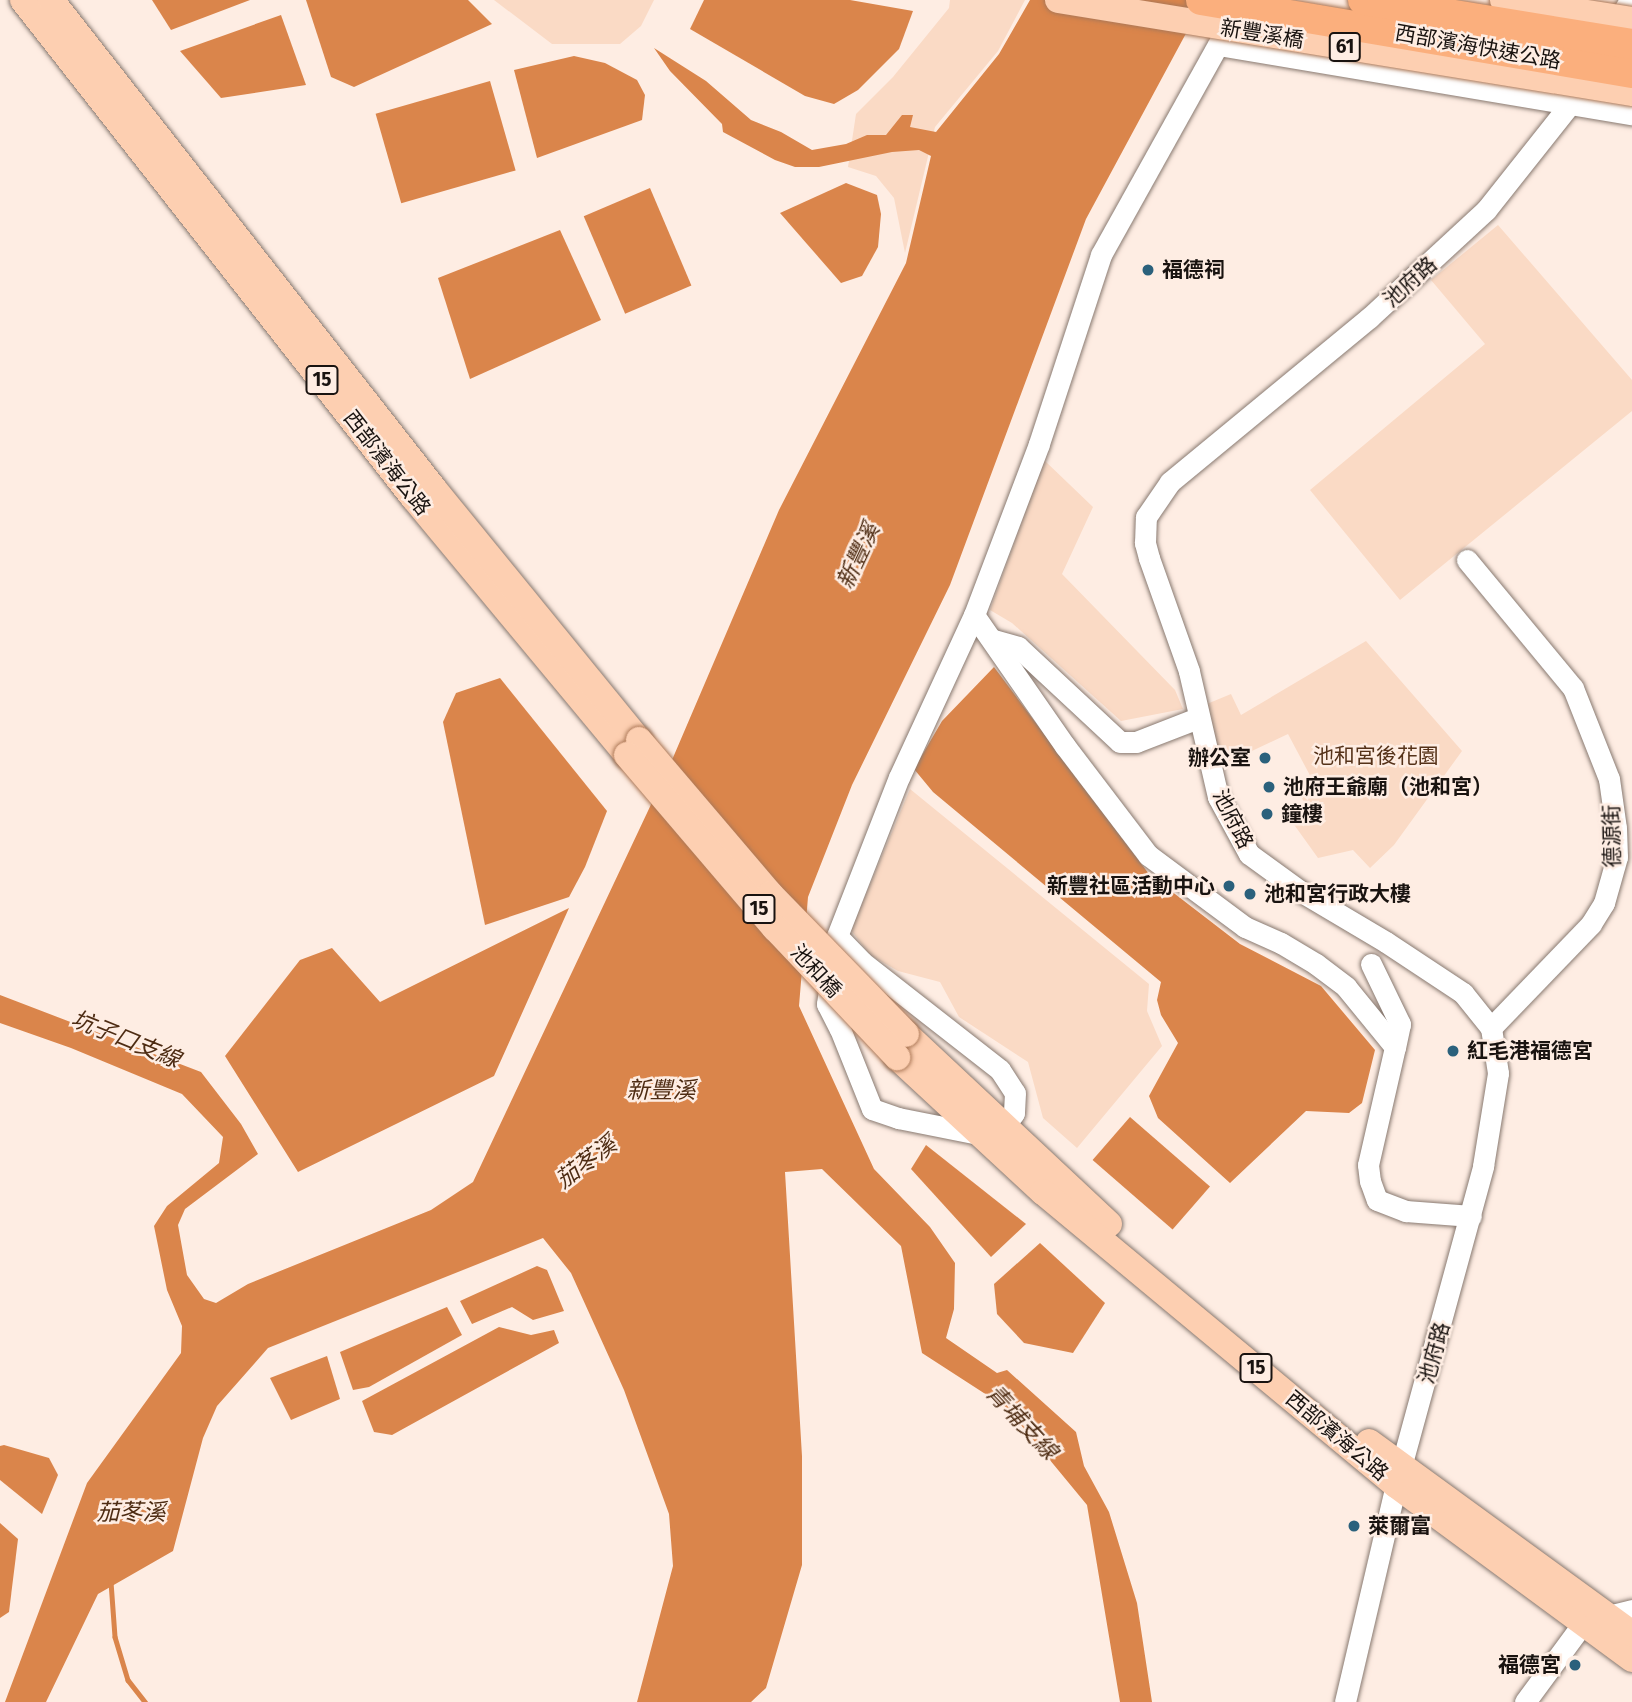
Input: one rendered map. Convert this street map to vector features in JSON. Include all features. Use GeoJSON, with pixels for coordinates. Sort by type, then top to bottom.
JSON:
{"type":"FeatureCollection","features":[{"type":"Feature","properties":{"kind":"highway","name":"西部濱海快速公路"},"geometry":{"type":"LineString","coordinates":[[1201,0],[1632,72]]}},
{"type":"Feature","properties":{"kind":"highway","name":"西部濱海快速公路"},"geometry":{"type":"LineString","coordinates":[[1363,0],[1632,44]]}},
{"type":"Feature","properties":{"kind":"main road","name":"西部濱海公路"},"geometry":{"type":"LineString","coordinates":[[23,0],[413,497],[633,748]]}},
{"type":"Feature","properties":{"kind":"main road","name":"西部濱海公路"},"geometry":{"type":"LineString","coordinates":[[51,0],[633,748]]}},
{"type":"Feature","properties":{"kind":"main road","name":"新豐溪橋"},"geometry":{"type":"LineString","coordinates":[[1058,0],[1632,93]]}},
{"type":"Feature","properties":{"kind":"main road"},"geometry":{"type":"LineString","coordinates":[[1503,0],[1632,20]]}},
{"type":"Feature","properties":{"kind":"main road","name":"池和橋"},"geometry":{"type":"LineString","coordinates":[[633,748],[770,894],[902,1045]]}},
{"type":"Feature","properties":{"kind":"main road","name":"西部濱海公路"},"geometry":{"type":"LineString","coordinates":[[902,1045],[993,1131],[1043,1192],[1399,1475],[1632,1634]]}},
{"type":"Feature","properties":{"kind":"main road","name":"西部濱海公路"},"geometry":{"type":"LineString","coordinates":[[1608,1616],[1632,1659]]}},
{"type":"Feature","properties":{"kind":"street"},"geometry":{"type":"LineString","coordinates":[[837,936],[862,962],[1000,1070],[1015,1093],[1014,1113],[993,1131],[898,1118],[872,1109],[827,1004],[837,936],[899,777],[974,615],[1039,444],[1101,255],[1243,0]]}},
{"type":"Feature","properties":{"kind":"street"},"geometry":{"type":"LineString","coordinates":[[1306,61],[1318,0]]}},
{"type":"Feature","properties":{"kind":"street","name":"池府路"},"geometry":{"type":"LineString","coordinates":[[1345,1702],[1399,1475],[1483,1166],[1498,1073],[1491,1028],[1463,993],[1386,942],[1300,891],[1249,854],[1219,797],[1198,718],[1189,671],[1145,543],[1146,517],[1170,482],[1369,318],[1486,210],[1570,104],[1630,0]]}},
{"type":"Feature","properties":{"kind":"street"},"geometry":{"type":"LineString","coordinates":[[1218,45],[1632,114]]}},
{"type":"Feature","properties":{"kind":"street","name":"德源街"},"geometry":{"type":"LineString","coordinates":[[1467,560],[1573,688],[1609,779],[1616,828],[1617,857],[1604,903],[1591,924],[1491,1028]]}},
{"type":"Feature","properties":{"kind":"street"},"geometry":{"type":"LineString","coordinates":[[974,615],[994,640],[1065,746],[1148,855],[1245,928],[1281,943],[1346,987],[1395,1047]]}},
{"type":"Feature","properties":{"kind":"street"},"geometry":{"type":"LineString","coordinates":[[994,640],[1018,647],[1120,741],[1136,742],[1198,718]]}},
{"type":"Feature","properties":{"kind":"street"},"geometry":{"type":"LineString","coordinates":[[1346,987],[1371,964],[1386,942]]}},
{"type":"Feature","properties":{"kind":"street"},"geometry":{"type":"LineString","coordinates":[[831,978],[862,962]]}},
{"type":"Feature","properties":{"kind":"street"},"geometry":{"type":"LineString","coordinates":[[1371,964],[1400,1024],[1368,1165],[1377,1200],[1393,1208],[1471,1216]]}},
{"type":"Feature","properties":{"kind":"street"},"geometry":{"type":"LineString","coordinates":[[1525,1702],[1608,1616],[1632,1600]]}},
{"type":"Feature","properties":{"kind":"green space"},"geometry":{"type":"Polygon","coordinates":[[[494,0],[654,0],[641,26],[620,44],[552,44],[494,0]]]}},
{"type":"Feature","properties":{"kind":"green space"},"geometry":{"type":"Polygon","coordinates":[[[950,0],[1025,0],[998,51],[935,127],[905,253],[894,198],[876,176],[848,167],[856,114],[893,77],[949,8],[950,0]]]}},
{"type":"Feature","properties":{"kind":"green space"},"geometry":{"type":"Polygon","coordinates":[[[1498,225],[1632,380],[1632,411],[1400,600],[1310,490],[1485,344],[1431,280],[1498,225]]]}},
{"type":"Feature","properties":{"kind":"green space"},"geometry":{"type":"Polygon","coordinates":[[[1044,460],[1093,507],[1062,574],[1175,690],[1183,709],[1121,721],[1012,623],[990,610],[1044,460]]]}},
{"type":"Feature","properties":{"kind":"green space","name":"池和宮後花園"},"geometry":{"type":"Polygon","coordinates":[[[1366,641],[1462,751],[1394,845],[1370,868],[1353,850],[1318,858],[1290,819],[1306,809],[1299,789],[1314,783],[1288,734],[1222,765],[1202,706],[1231,694],[1241,715],[1366,641]]]}},
{"type":"Feature","properties":{"kind":"green space"},"geometry":{"type":"Polygon","coordinates":[[[910,789],[1149,984],[1147,1011],[1162,1046],[1077,1148],[1043,1118],[1028,1062],[959,1017],[940,982],[898,971],[870,955],[851,930],[910,789]]]}},
{"type":"Feature","properties":{"kind":"water"},"geometry":{"type":"Polygon","coordinates":[[[152,0],[250,0],[171,30],[152,0]]]}},
{"type":"Feature","properties":{"kind":"water"},"geometry":{"type":"Polygon","coordinates":[[[306,0],[468,0],[492,24],[354,87],[331,77],[306,0]]]}},
{"type":"Feature","properties":{"kind":"water"},"geometry":{"type":"Polygon","coordinates":[[[704,0],[850,0],[913,11],[899,49],[858,90],[834,104],[805,96],[690,29],[704,0]]]}},
{"type":"Feature","properties":{"kind":"water","name":"新豐溪"},"geometry":{"type":"Polygon","coordinates":[[[1030,0],[1204,0],[1086,219],[950,585],[852,785],[808,897],[799,1006],[874,1169],[930,1227],[955,1263],[954,1309],[946,1338],[997,1373],[1007,1370],[1076,1432],[1084,1466],[1109,1512],[1137,1603],[1152,1702],[1120,1702],[1087,1505],[1007,1408],[922,1353],[901,1246],[822,1169],[785,1172],[802,1456],[802,1565],[766,1688],[751,1702],[637,1702],[673,1566],[669,1514],[624,1390],[571,1273],[543,1238],[268,1348],[217,1406],[203,1438],[173,1551],[98,1594],[46,1702],[5,1702],[87,1483],[181,1353],[182,1326],[167,1290],[154,1226],[167,1206],[219,1163],[223,1137],[182,1094],[71,1048],[0,1023],[0,995],[201,1072],[241,1124],[258,1154],[185,1209],[178,1225],[187,1275],[204,1299],[216,1303],[248,1284],[431,1210],[473,1182],[672,760],[779,510],[906,263],[931,156],[919,150],[892,152],[819,167],[795,167],[775,160],[723,132],[722,124],[670,71],[654,48],[706,81],[751,120],[781,132],[812,150],[846,144],[867,135],[886,135],[902,115],[913,115],[910,127],[936,132],[999,54],[1030,0]]]}},
{"type":"Feature","properties":{"kind":"water"},"geometry":{"type":"Polygon","coordinates":[[[281,15],[306,85],[221,98],[180,51],[281,15]]]}},
{"type":"Feature","properties":{"kind":"water"},"geometry":{"type":"Polygon","coordinates":[[[574,56],[605,63],[637,80],[645,95],[642,120],[537,158],[514,70],[574,56]]]}},
{"type":"Feature","properties":{"kind":"water"},"geometry":{"type":"Polygon","coordinates":[[[490,81],[516,170],[401,203],[376,114],[490,81]]]}},
{"type":"Feature","properties":{"kind":"water"},"geometry":{"type":"Polygon","coordinates":[[[846,183],[877,195],[881,214],[878,247],[862,276],[841,283],[780,213],[846,183]]]}},
{"type":"Feature","properties":{"kind":"water"},"geometry":{"type":"Polygon","coordinates":[[[650,188],[691,286],[625,314],[584,216],[650,188]]]}},
{"type":"Feature","properties":{"kind":"water"},"geometry":{"type":"Polygon","coordinates":[[[560,230],[601,320],[470,379],[438,278],[560,230]]]}},
{"type":"Feature","properties":{"kind":"water"},"geometry":{"type":"Polygon","coordinates":[[[994,667],[1149,874],[1240,944],[1321,986],[1375,1050],[1362,1103],[1349,1113],[1306,1111],[1230,1183],[1158,1118],[1149,1096],[1178,1043],[1161,1015],[1157,1000],[1161,982],[933,792],[914,769],[942,721],[994,667]]]}},
{"type":"Feature","properties":{"kind":"water"},"geometry":{"type":"Polygon","coordinates":[[[500,678],[607,811],[585,867],[569,897],[485,925],[443,722],[456,693],[500,678]]]}},
{"type":"Feature","properties":{"kind":"water"},"geometry":{"type":"Polygon","coordinates":[[[569,908],[494,1076],[298,1172],[225,1056],[300,960],[332,948],[380,1002],[569,908]]]}},
{"type":"Feature","properties":{"kind":"water"},"geometry":{"type":"Polygon","coordinates":[[[1130,1117],[1210,1187],[1173,1230],[1093,1160],[1130,1117]]]}},
{"type":"Feature","properties":{"kind":"water"},"geometry":{"type":"Polygon","coordinates":[[[926,1145],[1026,1224],[991,1257],[911,1169],[926,1145]]]}},
{"type":"Feature","properties":{"kind":"water"},"geometry":{"type":"Polygon","coordinates":[[[1040,1243],[1105,1303],[1073,1353],[1024,1343],[997,1314],[994,1284],[1040,1243]]]}},
{"type":"Feature","properties":{"kind":"water"},"geometry":{"type":"Polygon","coordinates":[[[537,1266],[547,1270],[564,1311],[533,1320],[512,1307],[472,1324],[460,1301],[537,1266]]]}},
{"type":"Feature","properties":{"kind":"water"},"geometry":{"type":"Polygon","coordinates":[[[447,1307],[462,1335],[369,1387],[353,1390],[340,1352],[447,1307]]]}},
{"type":"Feature","properties":{"kind":"water"},"geometry":{"type":"Polygon","coordinates":[[[499,1327],[531,1335],[554,1330],[559,1343],[392,1435],[374,1432],[362,1401],[499,1327]]]}},
{"type":"Feature","properties":{"kind":"water"},"geometry":{"type":"Polygon","coordinates":[[[327,1356],[340,1399],[291,1420],[270,1378],[327,1356]]]}},
{"type":"Feature","properties":{"kind":"water"},"geometry":{"type":"Polygon","coordinates":[[[0,1446],[49,1458],[58,1475],[42,1514],[0,1480],[0,1446]]]}},
{"type":"Feature","properties":{"kind":"water"},"geometry":{"type":"Polygon","coordinates":[[[0,1523],[18,1539],[9,1612],[0,1618],[0,1523]]]}},
{"type":"Feature","properties":{"kind":"waterway"},"geometry":{"type":"LineString","coordinates":[[111,1582],[115,1637],[128,1680],[145,1702]]}},
{"type":"Feature","properties":{"kind":"place","name":"福德祠"},"geometry":{"type":"Point","coordinates":[1148,270]}},
{"type":"Feature","properties":{"kind":"place","name":"辦公室"},"geometry":{"type":"Point","coordinates":[1265,758]}},
{"type":"Feature","properties":{"kind":"place","name":"池府王爺廟（池和宮）"},"geometry":{"type":"Point","coordinates":[1269,787]}},
{"type":"Feature","properties":{"kind":"place","name":"鐘樓"},"geometry":{"type":"Point","coordinates":[1267,814]}},
{"type":"Feature","properties":{"kind":"place","name":"新豐社區活動中心"},"geometry":{"type":"Point","coordinates":[1229,886]}},
{"type":"Feature","properties":{"kind":"place","name":"池和宮行政大樓"},"geometry":{"type":"Point","coordinates":[1250,894]}},
{"type":"Feature","properties":{"kind":"place","name":"紅毛港福德宮"},"geometry":{"type":"Point","coordinates":[1453,1051]}},
{"type":"Feature","properties":{"kind":"place","name":"萊爾富"},"geometry":{"type":"Point","coordinates":[1354,1526]}},
{"type":"Feature","properties":{"kind":"place","name":"福德宮"},"geometry":{"type":"Point","coordinates":[1575,1665]}},
{"type":"Feature","properties":{"kind":"water label","name":"坑子口支線"},"geometry":{"type":"Point","coordinates":[126,1039]}},
{"type":"Feature","properties":{"kind":"water label","name":"茄苳溪"},"geometry":{"type":"Point","coordinates":[586,1162]}},
{"type":"Feature","properties":{"kind":"water label","name":"青埔支線"},"geometry":{"type":"Point","coordinates":[1022,1422]}},
{"type":"Feature","properties":{"kind":"water label","name":"茄苳溪"},"geometry":{"type":"Point","coordinates":[131,1512]}}]}
